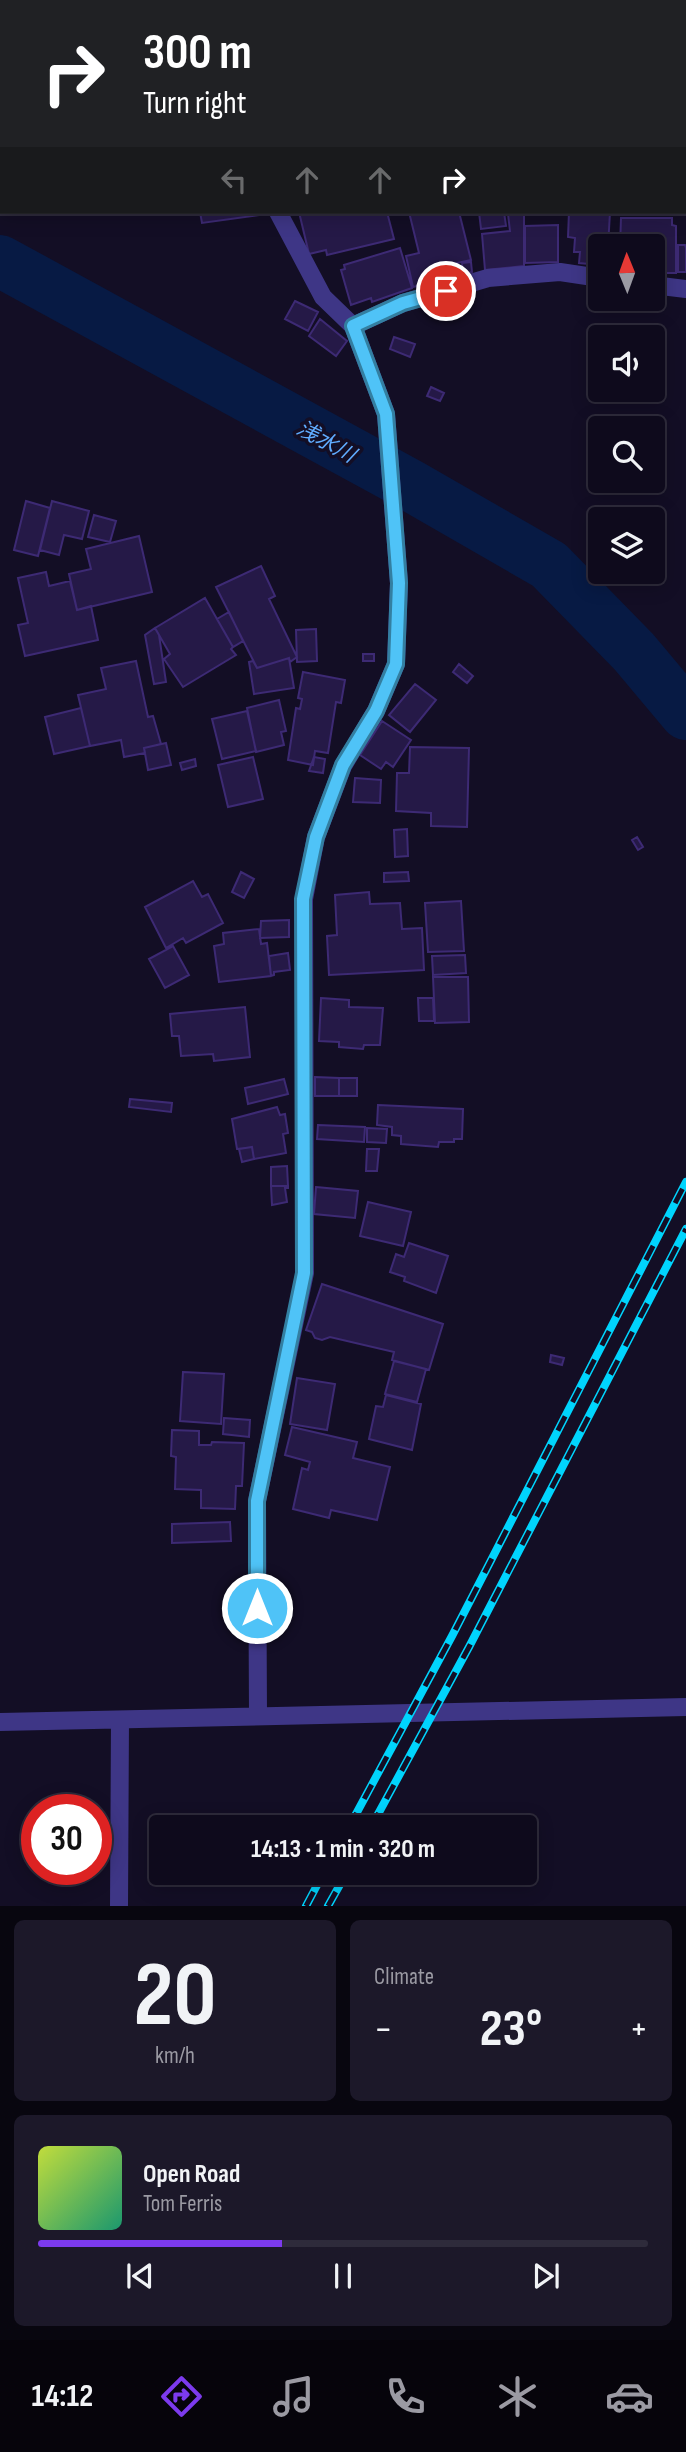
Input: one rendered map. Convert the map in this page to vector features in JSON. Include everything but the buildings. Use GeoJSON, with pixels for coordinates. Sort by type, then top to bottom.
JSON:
{"type":"FeatureCollection","features":[{"type":"Feature","properties":{"kind":"street"},"geometry":{"type":"LineString","coordinates":[[258,1715],[257,1501],[304,1273],[303,899],[316,837],[343,765],[376,711],[396,664],[399,583],[386,414],[353,326],[323,297],[279,214]]}},
{"type":"Feature","properties":{"kind":"street"},"geometry":{"type":"LineString","coordinates":[[353,326],[403,303],[488,278],[560,272],[588,276]]}},
{"type":"Feature","properties":{"kind":"street"},"geometry":{"type":"LineString","coordinates":[[665,286],[686,289]]}},
{"type":"Feature","properties":{"kind":"street"},"geometry":{"type":"LineString","coordinates":[[0,1722],[686,1707]]}},
{"type":"Feature","properties":{"kind":"street"},"geometry":{"type":"LineString","coordinates":[[119,1906],[120,1720]]}},
{"type":"Feature","properties":{"kind":"waterway","name":"浅水川"},"geometry":{"type":"LineString","coordinates":[[0,261],[410,485],[549,565],[634,652],[686,714]]}},
{"type":"Feature","properties":{"kind":"railway"},"geometry":{"type":"LineString","coordinates":[[355,1815],[452,1636],[686,1182]]}},
{"type":"Feature","properties":{"kind":"railway"},"geometry":{"type":"LineString","coordinates":[[378,1815],[469,1647],[686,1229]]}},
{"type":"Feature","properties":{"kind":"railway"},"geometry":{"type":"LineString","coordinates":[[306,1906],[317,1885]]}},
{"type":"Feature","properties":{"kind":"railway"},"geometry":{"type":"LineString","coordinates":[[328,1906],[340,1885]]}},
{"type":"Feature","properties":{"kind":"route"},"geometry":{"type":"LineString","coordinates":[[257,1608],[257,1501],[304,1273],[303,899],[316,837],[343,765],[376,711],[396,664],[399,583],[386,414],[353,326],[403,303],[446,291]]}}]}
